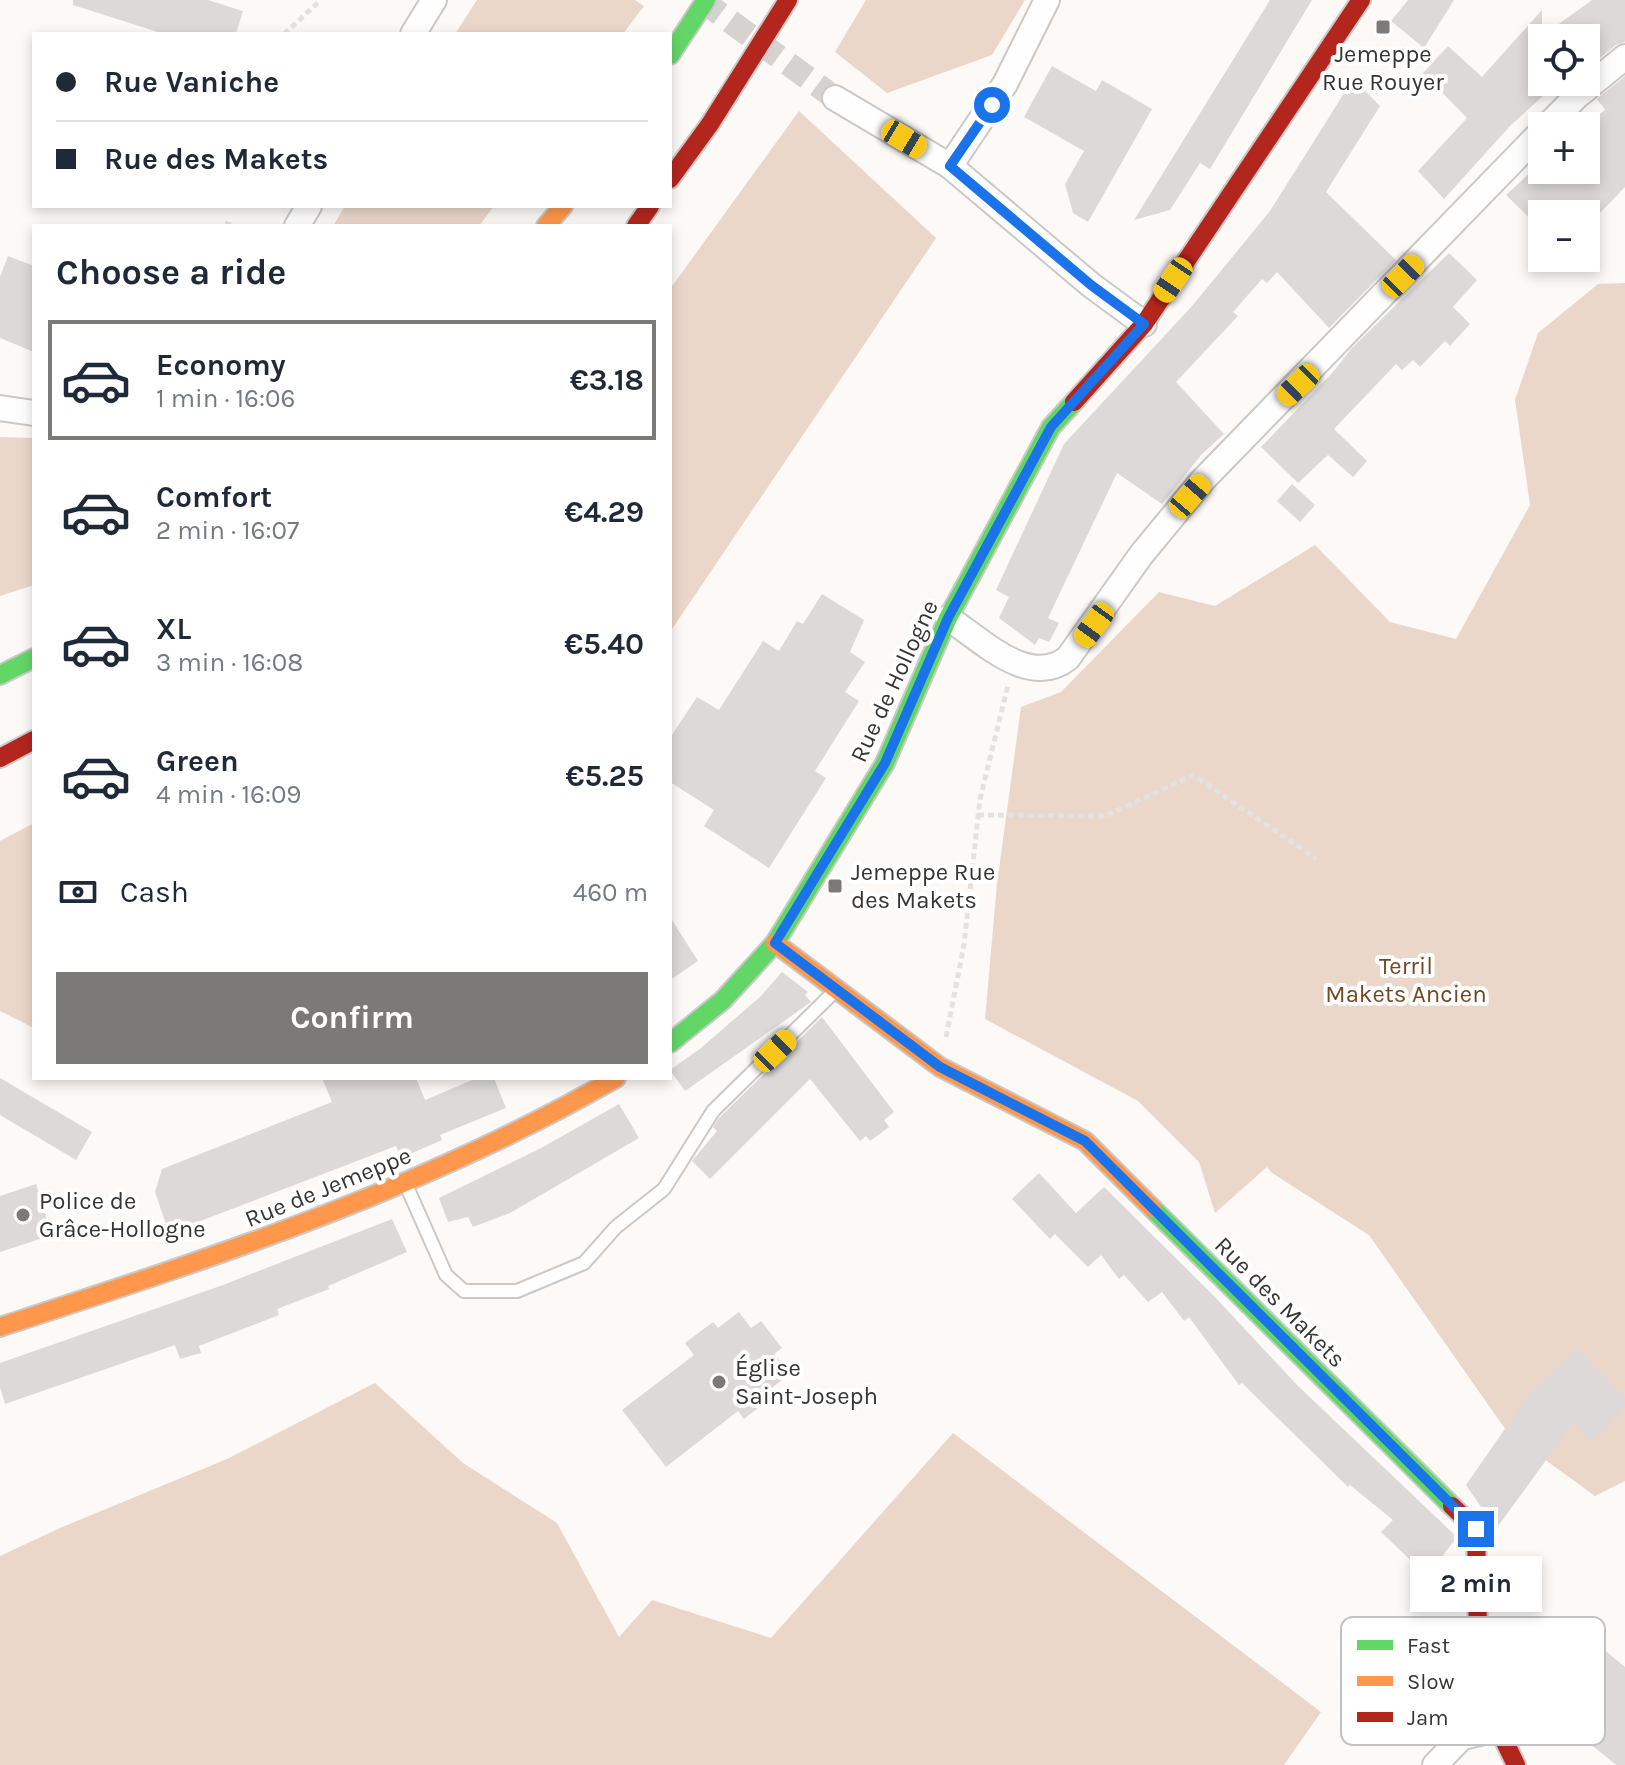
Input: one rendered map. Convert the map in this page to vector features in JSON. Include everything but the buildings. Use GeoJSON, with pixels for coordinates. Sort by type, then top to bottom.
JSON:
{"type":"FeatureCollection","features":[{"type":"Feature","properties":{"kind":"main road"},"geometry":{"type":"LineString","coordinates":[[672,52],[706,0]]}},
{"type":"Feature","properties":{"kind":"main road"},"geometry":{"type":"LineString","coordinates":[[672,176],[710,124],[788,0]]}},
{"type":"Feature","properties":{"kind":"main road","name":"Rue de Hollogne"},"geometry":{"type":"LineString","coordinates":[[672,1041],[723,1000],[775,943],[885,763],[948,618],[1051,427],[1144,324],[1361,0]]}},
{"type":"Feature","properties":{"kind":"main road"},"geometry":{"type":"LineString","coordinates":[[548,224],[561,208]]}},
{"type":"Feature","properties":{"kind":"main road"},"geometry":{"type":"LineString","coordinates":[[0,675],[32,659]]}},
{"type":"Feature","properties":{"kind":"main road"},"geometry":{"type":"LineString","coordinates":[[0,758],[32,741]]}},
{"type":"Feature","properties":{"kind":"main road","name":"Rue des Makets"},"geometry":{"type":"LineString","coordinates":[[775,943],[940,1067],[1085,1141],[1476,1529],[1478,1617]]}},
{"type":"Feature","properties":{"kind":"main road","name":"Rue de Jemeppe"},"geometry":{"type":"LineString","coordinates":[[0,1327],[299,1229],[519,1135],[613,1080]]}},
{"type":"Feature","properties":{"kind":"main road","name":"Rue des Makets"},"geometry":{"type":"LineString","coordinates":[[1505,1745],[1516,1765]]}},
{"type":"Feature","properties":{"kind":"street"},"geometry":{"type":"LineString","coordinates":[[414,32],[434,0]]}},
{"type":"Feature","properties":{"kind":"street"},"geometry":{"type":"LineString","coordinates":[[950,166],[1005,84],[1047,0]]}},
{"type":"Feature","properties":{"kind":"street"},"geometry":{"type":"LineString","coordinates":[[1561,112],[1625,57]]}},
{"type":"Feature","properties":{"kind":"street"},"geometry":{"type":"LineString","coordinates":[[835,98],[950,166],[1091,285],[1144,324]]}},
{"type":"Feature","properties":{"kind":"street"},"geometry":{"type":"LineString","coordinates":[[948,618],[1014,661],[1043,671],[1055,668],[1068,658],[1141,555],[1202,481],[1528,145]]}},
{"type":"Feature","properties":{"kind":"street"},"geometry":{"type":"LineString","coordinates":[[0,408],[32,413]]}},
{"type":"Feature","properties":{"kind":"street"},"geometry":{"type":"LineString","coordinates":[[1435,1765],[1454,1745]]}},
{"type":"Feature","properties":{"kind":"lane"},"geometry":{"type":"LineString","coordinates":[[406,1183],[446,1275],[464,1291],[517,1291],[584,1263],[616,1227],[664,1189],[713,1111],[836,990]]}},
{"type":"Feature","properties":{"kind":"path"},"geometry":{"type":"LineString","coordinates":[[286,32],[321,0]]}},
{"type":"Feature","properties":{"kind":"path"},"geometry":{"type":"LineString","coordinates":[[940,1067],[964,945],[978,815],[1014,661]]}},
{"type":"Feature","properties":{"kind":"path"},"geometry":{"type":"LineString","coordinates":[[978,815],[1106,816],[1193,775],[1317,859]]}},
{"type":"Feature","properties":{"kind":"green space"},"geometry":{"type":"Polygon","coordinates":[[[477,0],[635,0],[644,6],[624,32],[456,32],[477,0]]]}},
{"type":"Feature","properties":{"kind":"green space"},"geometry":{"type":"Polygon","coordinates":[[[866,0],[1025,0],[992,55],[887,93],[835,52],[866,0]]]}},
{"type":"Feature","properties":{"kind":"green space"},"geometry":{"type":"Polygon","coordinates":[[[799,111],[936,238],[672,629],[672,286],[799,111]]]}},
{"type":"Feature","properties":{"kind":"green space"},"geometry":{"type":"Polygon","coordinates":[[[344,208],[492,208],[480,224],[334,224],[344,208]]]}},
{"type":"Feature","properties":{"kind":"green space","name":"Terril Makets Ancien"},"geometry":{"type":"Polygon","coordinates":[[[1625,283],[1625,1481],[1595,1496],[1508,1433],[1369,1235],[1267,1167],[1215,1213],[1199,1162],[1138,1101],[985,1019],[997,884],[1021,707],[1061,692],[1159,592],[1215,606],[1315,545],[1390,622],[1456,639],[1530,505],[1515,400],[1538,333],[1598,284],[1625,283]]]}},
{"type":"Feature","properties":{"kind":"green space"},"geometry":{"type":"Polygon","coordinates":[[[0,437],[32,438],[32,586],[0,596],[0,437]]]}},
{"type":"Feature","properties":{"kind":"green space"},"geometry":{"type":"Polygon","coordinates":[[[32,824],[32,1027],[0,1011],[0,841],[32,824]]]}},
{"type":"Feature","properties":{"kind":"green space"},"geometry":{"type":"Polygon","coordinates":[[[375,1383],[463,1463],[557,1523],[619,1637],[652,1600],[771,1638],[953,1433],[1321,1712],[1284,1765],[0,1765],[0,1556],[227,1459],[375,1383]]]}},
{"type":"Feature","properties":{"kind":"tunnel"},"geometry":{"type":"LineString","coordinates":[[701,0],[835,98]]}},
{"type":"Feature","properties":{"kind":"traffic: fast"},"geometry":{"type":"LineString","coordinates":[[672,52],[706,0]]}},
{"type":"Feature","properties":{"kind":"traffic: fast"},"geometry":{"type":"LineString","coordinates":[[672,1041],[723,1000],[775,943],[885,763],[948,618],[1051,427],[1074,402]]}},
{"type":"Feature","properties":{"kind":"traffic: fast"},"geometry":{"type":"LineString","coordinates":[[0,675],[32,659]]}},
{"type":"Feature","properties":{"kind":"traffic: fast"},"geometry":{"type":"LineString","coordinates":[[1152,1208],[1452,1506]]}},
{"type":"Feature","properties":{"kind":"traffic: slow"},"geometry":{"type":"LineString","coordinates":[[548,224],[561,208]]}},
{"type":"Feature","properties":{"kind":"traffic: slow"},"geometry":{"type":"LineString","coordinates":[[775,943],[940,1067],[1085,1141],[1152,1208]]}},
{"type":"Feature","properties":{"kind":"traffic: slow"},"geometry":{"type":"LineString","coordinates":[[0,1327],[315,1219],[467,1155],[612,1080]]}},
{"type":"Feature","properties":{"kind":"traffic: jam"},"geometry":{"type":"LineString","coordinates":[[672,176],[710,124],[788,0]]}},
{"type":"Feature","properties":{"kind":"traffic: jam"},"geometry":{"type":"LineString","coordinates":[[1074,402],[1144,324],[1361,0]]}},
{"type":"Feature","properties":{"kind":"traffic: jam"},"geometry":{"type":"LineString","coordinates":[[637,224],[649,208]]}},
{"type":"Feature","properties":{"kind":"traffic: jam"},"geometry":{"type":"LineString","coordinates":[[0,758],[32,741]]}},
{"type":"Feature","properties":{"kind":"traffic: jam"},"geometry":{"type":"LineString","coordinates":[[1452,1506],[1476,1529],[1478,1617]]}},
{"type":"Feature","properties":{"kind":"traffic: jam"},"geometry":{"type":"LineString","coordinates":[[1506,1745],[1516,1765]]}},
{"type":"Feature","properties":{"kind":"place","name":"Jemeppe Rue Rouyer"},"geometry":{"type":"Point","coordinates":[1383,27]}},
{"type":"Feature","properties":{"kind":"place","name":"Jemeppe Rue des Makets"},"geometry":{"type":"Point","coordinates":[835,886]}},
{"type":"Feature","properties":{"kind":"place","name":"Police de Grâce-Hollogne"},"geometry":{"type":"Point","coordinates":[23,1215]}},
{"type":"Feature","properties":{"kind":"place","name":"Église Saint-Joseph"},"geometry":{"type":"Point","coordinates":[719,1382]}},
{"type":"Feature","properties":{"kind":"route"},"geometry":{"type":"LineString","coordinates":[[992,105],[950,166],[1091,285],[1144,324],[1051,427],[948,618],[885,763],[775,943],[940,1067],[1085,1141],[1449,1506],[1476,1529]]}}]}
